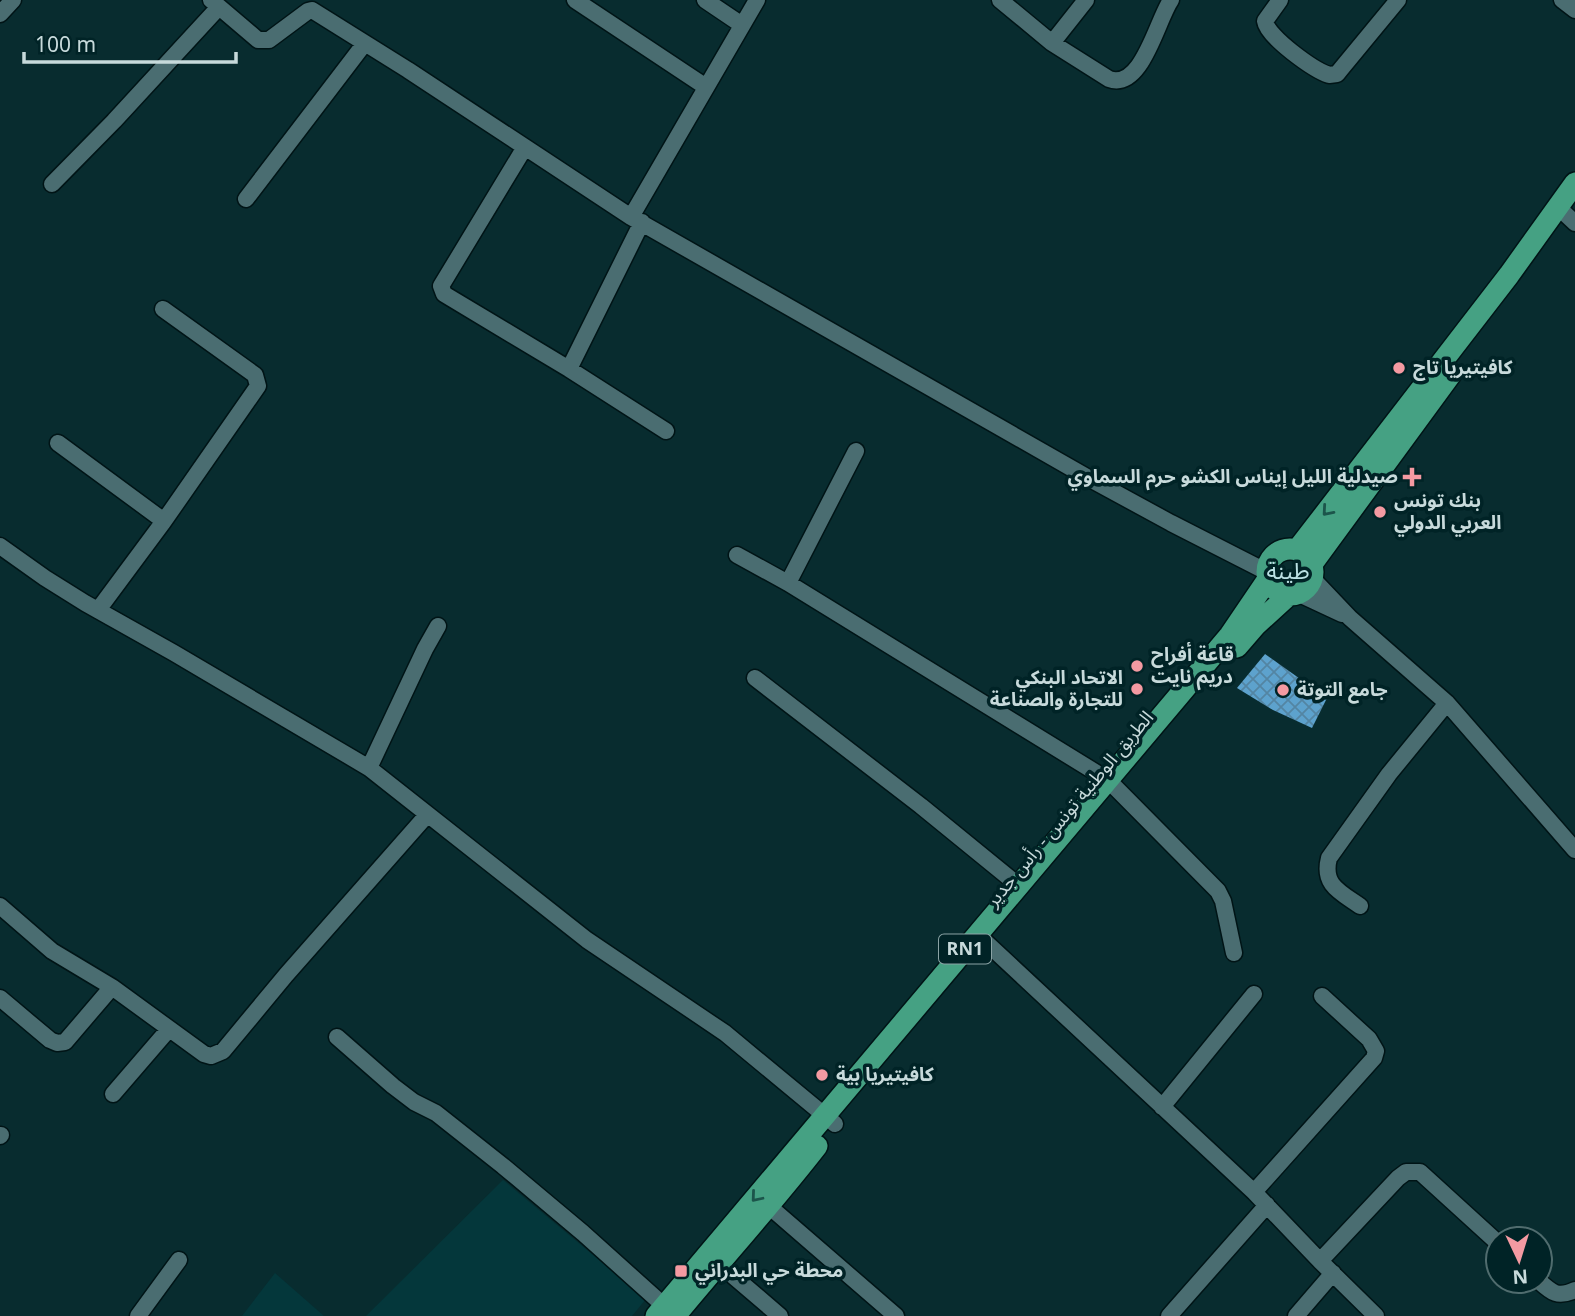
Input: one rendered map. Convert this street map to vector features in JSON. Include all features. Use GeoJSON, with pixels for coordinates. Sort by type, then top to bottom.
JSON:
{"type":"FeatureCollection","features":[{"type":"Feature","properties":{"kind":"highway","name":"الطريق الوطنية تونس - رأس جدير"},"geometry":{"type":"LineString","coordinates":[[668,1313],[1113,785],[1302,576],[1569,213],[1575,183]]}},
{"type":"Feature","properties":{"kind":"highway","name":"RN1"},"geometry":{"type":"LineString","coordinates":[[1268,575],[1268,565],[1276,553],[1290,549],[1302,576]]}},
{"type":"Feature","properties":{"kind":"highway","name":"الطريق الوطنية تونس - رأس جدير"},"geometry":{"type":"LineString","coordinates":[[982,939],[1018,886],[1113,785],[1230,635],[1268,575]]}},
{"type":"Feature","properties":{"kind":"highway"},"geometry":{"type":"LineString","coordinates":[[1268,575],[1277,590],[1302,576]]}},
{"type":"Feature","properties":{"kind":"highway","name":"الطريق الوطنية تونس - رأس جدير"},"geometry":{"type":"LineString","coordinates":[[668,1313],[769,1208],[830,1120]]}},
{"type":"Feature","properties":{"kind":"street"},"geometry":{"type":"LineString","coordinates":[[0,14],[12,0]]}},
{"type":"Feature","properties":{"kind":"street"},"geometry":{"type":"LineString","coordinates":[[575,0],[706,88]]}},
{"type":"Feature","properties":{"kind":"street"},"geometry":{"type":"LineString","coordinates":[[705,0],[742,25]]}},
{"type":"Feature","properties":{"kind":"street"},"geometry":{"type":"LineString","coordinates":[[569,369],[636,219],[757,0]]}},
{"type":"Feature","properties":{"kind":"street"},"geometry":{"type":"LineString","coordinates":[[1052,43],[1086,0]]}},
{"type":"Feature","properties":{"kind":"street"},"geometry":{"type":"LineString","coordinates":[[1004,1],[1052,43],[1109,79],[1123,80],[1131,75],[1145,57],[1171,0]]}},
{"type":"Feature","properties":{"kind":"street"},"geometry":{"type":"LineString","coordinates":[[1280,0],[1265,21],[1267,30],[1279,42],[1329,75],[1337,74],[1398,0]]}},
{"type":"Feature","properties":{"kind":"street"},"geometry":{"type":"LineString","coordinates":[[1562,0],[1575,10]]}},
{"type":"Feature","properties":{"kind":"street"},"geometry":{"type":"LineString","coordinates":[[52,184],[114,121],[215,3],[258,40],[269,40],[312,10],[636,219],[1092,480],[1268,575]]}},
{"type":"Feature","properties":{"kind":"street"},"geometry":{"type":"LineString","coordinates":[[246,198],[365,43]]}},
{"type":"Feature","properties":{"kind":"street"},"geometry":{"type":"LineString","coordinates":[[526,147],[441,288],[444,294],[666,431]]}},
{"type":"Feature","properties":{"kind":"street"},"geometry":{"type":"LineString","coordinates":[[98,610],[258,386],[255,374],[163,309]]}},
{"type":"Feature","properties":{"kind":"street"},"geometry":{"type":"LineString","coordinates":[[58,443],[164,521]]}},
{"type":"Feature","properties":{"kind":"street"},"geometry":{"type":"LineString","coordinates":[[788,583],[856,451]]}},
{"type":"Feature","properties":{"kind":"street"},"geometry":{"type":"LineString","coordinates":[[0,546],[45,578],[98,610],[369,768],[587,940],[725,1033],[830,1120]]}},
{"type":"Feature","properties":{"kind":"street"},"geometry":{"type":"LineString","coordinates":[[737,555],[788,583],[1113,785],[1218,891],[1223,901],[1234,953]]}},
{"type":"Feature","properties":{"kind":"street"},"geometry":{"type":"LineString","coordinates":[[1302,576],[1447,703],[1575,850]]}},
{"type":"Feature","properties":{"kind":"street"},"geometry":{"type":"LineString","coordinates":[[369,768],[438,626]]}},
{"type":"Feature","properties":{"kind":"street"},"geometry":{"type":"LineString","coordinates":[[755,678],[1018,886]]}},
{"type":"Feature","properties":{"kind":"street"},"geometry":{"type":"LineString","coordinates":[[1360,906],[1332,884],[1326,869],[1329,858],[1389,775],[1447,703]]}},
{"type":"Feature","properties":{"kind":"street"},"geometry":{"type":"LineString","coordinates":[[0,906],[52,951],[112,987],[204,1054],[211,1056],[223,1051],[427,815]]}},
{"type":"Feature","properties":{"kind":"street"},"geometry":{"type":"LineString","coordinates":[[982,939],[1254,1192],[1376,1316]]}},
{"type":"Feature","properties":{"kind":"street"},"geometry":{"type":"LineString","coordinates":[[0,998],[57,1043],[65,1042],[112,987]]}},
{"type":"Feature","properties":{"kind":"street"},"geometry":{"type":"LineString","coordinates":[[1162,1107],[1254,994]]}},
{"type":"Feature","properties":{"kind":"street"},"geometry":{"type":"LineString","coordinates":[[1254,1192],[1374,1058],[1376,1051],[1369,1039],[1322,996]]}},
{"type":"Feature","properties":{"kind":"street"},"geometry":{"type":"LineString","coordinates":[[113,1094],[169,1029]]}},
{"type":"Feature","properties":{"kind":"street"},"geometry":{"type":"LineString","coordinates":[[337,1037],[393,1086],[436,1113],[503,1166],[668,1313]]}},
{"type":"Feature","properties":{"kind":"street"},"geometry":{"type":"LineString","coordinates":[[1320,1261],[1398,1178],[1413,1170],[1420,1172],[1484,1230]]}},
{"type":"Feature","properties":{"kind":"street"},"geometry":{"type":"LineString","coordinates":[[1169,1316],[1267,1205]]}},
{"type":"Feature","properties":{"kind":"street"},"geometry":{"type":"LineString","coordinates":[[769,1208],[896,1316]]}},
{"type":"Feature","properties":{"kind":"street"},"geometry":{"type":"LineString","coordinates":[[138,1316],[179,1260]]}},
{"type":"Feature","properties":{"kind":"street"},"geometry":{"type":"LineString","coordinates":[[718,1264],[780,1316]]}},
{"type":"Feature","properties":{"kind":"street"},"geometry":{"type":"LineString","coordinates":[[1297,1316],[1333,1273]]}},
{"type":"Feature","properties":{"kind":"street"},"geometry":{"type":"LineString","coordinates":[[1554,1292],[1564,1294],[1575,1290]]}},
{"type":"Feature","properties":{"kind":"shaded area"},"geometry":{"type":"Polygon","coordinates":[[[503,1180],[646,1299],[632,1316],[366,1316],[503,1180]]]}},
{"type":"Feature","properties":{"kind":"shaded area"},"geometry":{"type":"Polygon","coordinates":[[[275,1273],[324,1316],[242,1316],[275,1273]]]}},
{"type":"Feature","properties":{"kind":"building"},"geometry":{"type":"Polygon","coordinates":[[[1265,654],[1327,698],[1312,728],[1273,710],[1237,688],[1265,654]]]}},
{"type":"Feature","properties":{"kind":"place","name":"كافيتيريا تاج"},"geometry":{"type":"Point","coordinates":[1399,368]}},
{"type":"Feature","properties":{"kind":"place","name":"صيدلية الليل إيناس الكشو حرم السماوي"},"geometry":{"type":"Point","coordinates":[1412,477]}},
{"type":"Feature","properties":{"kind":"place","name":"بنك تونس العربي الدولي"},"geometry":{"type":"Point","coordinates":[1380,512]}},
{"type":"Feature","properties":{"kind":"place","name":"قاعة أفراح دريم نايت"},"geometry":{"type":"Point","coordinates":[1137,666]}},
{"type":"Feature","properties":{"kind":"place","name":"الاتحاد البنكي للتجارة والصناعة"},"geometry":{"type":"Point","coordinates":[1137,689]}},
{"type":"Feature","properties":{"kind":"place","name":"جامع التوتة"},"geometry":{"type":"Point","coordinates":[1283,690]}},
{"type":"Feature","properties":{"kind":"place","name":"كافيتيريا بية"},"geometry":{"type":"Point","coordinates":[822,1075]}},
{"type":"Feature","properties":{"kind":"place","name":"محطة حي البدراني"},"geometry":{"type":"Point","coordinates":[681,1271]}},
{"type":"Feature","properties":{"kind":"district","name":"طينة"},"geometry":{"type":"Point","coordinates":[1288,571]}}]}
